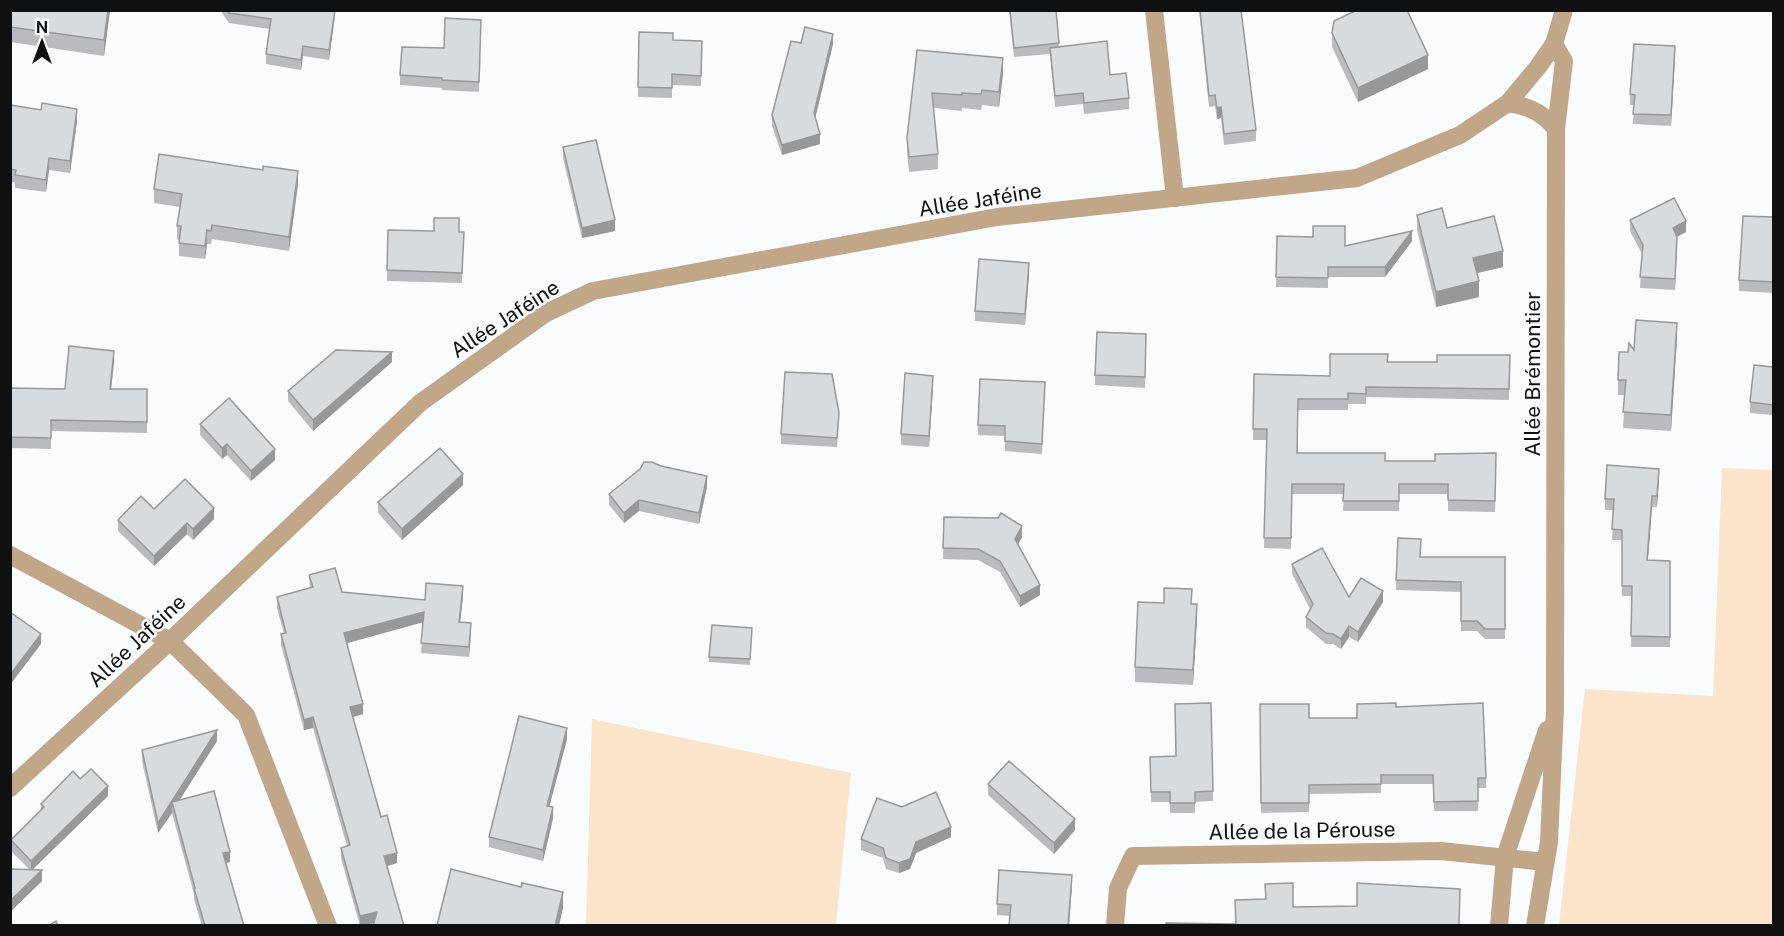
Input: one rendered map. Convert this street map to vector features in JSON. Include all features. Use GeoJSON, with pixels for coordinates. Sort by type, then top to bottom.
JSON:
{"type":"FeatureCollection","features":[{"type":"Feature","properties":{"kind":"street"},"geometry":{"type":"LineString","coordinates":[[1154,10],[1175,198]]}},
{"type":"Feature","properties":{"kind":"street","name":"Allée Jaféine"},"geometry":{"type":"LineString","coordinates":[[10,788],[170,641],[420,403],[546,313],[593,291],[997,217],[1357,178],[1460,135],[1508,103],[1554,44],[1564,10]]}},
{"type":"Feature","properties":{"kind":"street","name":"Allée Brémontier"},"geometry":{"type":"LineString","coordinates":[[1535,926],[1549,842],[1555,708],[1556,129],[1564,61],[1554,44]]}},
{"type":"Feature","properties":{"kind":"street"},"geometry":{"type":"LineString","coordinates":[[1508,103],[1527,106],[1547,118],[1556,129]]}},
{"type":"Feature","properties":{"kind":"street"},"geometry":{"type":"LineString","coordinates":[[10,555],[170,641],[246,715],[328,926]]}},
{"type":"Feature","properties":{"kind":"street","name":"Allée Brémontier"},"geometry":{"type":"LineString","coordinates":[[1499,926],[1505,857],[1555,708]]}},
{"type":"Feature","properties":{"kind":"street","name":"Allée de la Pérouse"},"geometry":{"type":"LineString","coordinates":[[1115,926],[1118,888],[1133,856],[1441,851],[1545,862]]}},
{"type":"Feature","properties":{"kind":"shaded area"},"geometry":{"type":"Polygon","coordinates":[[[1722,468],[1773,470],[1773,925],[1559,925],[1585,689],[1713,696],[1722,468]]]}},
{"type":"Feature","properties":{"kind":"shaded area"},"geometry":{"type":"Polygon","coordinates":[[[592,719],[851,773],[836,925],[586,925],[592,719]]]}},
{"type":"Feature","properties":{"kind":"building"},"geometry":{"type":"Polygon","coordinates":[[[10,10],[108,10],[104,40],[10,27],[10,10]]]}},
{"type":"Feature","properties":{"kind":"building"},"geometry":{"type":"Polygon","coordinates":[[[227,10],[335,10],[329,50],[303,46],[301,60],[266,54],[271,19],[229,13],[227,10]]]}},
{"type":"Feature","properties":{"kind":"building"},"geometry":{"type":"Polygon","coordinates":[[[1010,10],[1056,10],[1059,43],[1014,48],[1010,10]]]}},
{"type":"Feature","properties":{"kind":"building"},"geometry":{"type":"Polygon","coordinates":[[[1200,10],[1241,10],[1256,130],[1224,134],[1221,107],[1217,108],[1215,95],[1209,96],[1200,10]]]}},
{"type":"Feature","properties":{"kind":"building"},"geometry":{"type":"Polygon","coordinates":[[[1357,10],[1407,10],[1428,55],[1358,88],[1332,33],[1334,21],[1357,10]]]}},
{"type":"Feature","properties":{"kind":"building"},"geometry":{"type":"Polygon","coordinates":[[[445,18],[481,20],[479,82],[400,75],[402,47],[444,48],[445,18]]]}},
{"type":"Feature","properties":{"kind":"building"},"geometry":{"type":"Polygon","coordinates":[[[805,27],[833,34],[814,113],[820,134],[782,145],[772,115],[791,41],[801,43],[805,27]]]}},
{"type":"Feature","properties":{"kind":"building"},"geometry":{"type":"Polygon","coordinates":[[[639,32],[673,33],[673,40],[702,41],[701,76],[672,74],[672,88],[638,87],[639,32]]]}},
{"type":"Feature","properties":{"kind":"building"},"geometry":{"type":"Polygon","coordinates":[[[1107,41],[1110,75],[1126,73],[1129,98],[1084,103],[1083,93],[1055,96],[1050,48],[1107,41]]]}},
{"type":"Feature","properties":{"kind":"building"},"geometry":{"type":"Polygon","coordinates":[[[1634,44],[1675,46],[1671,115],[1633,114],[1635,95],[1630,94],[1634,44]]]}},
{"type":"Feature","properties":{"kind":"building"},"geometry":{"type":"Polygon","coordinates":[[[917,50],[1003,58],[999,92],[982,90],[981,94],[962,93],[962,95],[932,93],[938,154],[909,157],[907,138],[917,50]]]}},
{"type":"Feature","properties":{"kind":"building"},"geometry":{"type":"Polygon","coordinates":[[[42,103],[77,109],[70,161],[49,158],[46,180],[15,175],[16,170],[10,169],[10,105],[41,110],[42,103]]]}},
{"type":"Feature","properties":{"kind":"building"},"geometry":{"type":"Polygon","coordinates":[[[596,140],[615,220],[582,228],[563,147],[596,140]]]}},
{"type":"Feature","properties":{"kind":"building"},"geometry":{"type":"Polygon","coordinates":[[[159,154],[263,170],[263,166],[298,171],[289,237],[212,225],[211,231],[207,230],[205,246],[179,243],[181,226],[177,226],[182,194],[154,189],[159,154]]]}},
{"type":"Feature","properties":{"kind":"building"},"geometry":{"type":"Polygon","coordinates":[[[1674,198],[1686,221],[1673,228],[1677,237],[1675,279],[1640,277],[1643,245],[1630,220],[1674,198]]]}},
{"type":"Feature","properties":{"kind":"building"},"geometry":{"type":"Polygon","coordinates":[[[1442,208],[1447,228],[1494,216],[1503,251],[1473,258],[1479,281],[1436,292],[1417,215],[1442,208]]]}},
{"type":"Feature","properties":{"kind":"building"},"geometry":{"type":"Polygon","coordinates":[[[1743,216],[1773,217],[1773,282],[1739,280],[1743,216]]]}},
{"type":"Feature","properties":{"kind":"building"},"geometry":{"type":"Polygon","coordinates":[[[434,218],[459,218],[459,232],[464,232],[462,273],[387,270],[388,230],[434,231],[434,218]]]}},
{"type":"Feature","properties":{"kind":"building"},"geometry":{"type":"Polygon","coordinates":[[[1313,226],[1345,226],[1345,246],[1412,231],[1385,267],[1328,267],[1328,278],[1276,277],[1277,236],[1313,237],[1313,226]]]}},
{"type":"Feature","properties":{"kind":"building"},"geometry":{"type":"Polygon","coordinates":[[[979,259],[1029,263],[1025,314],[975,311],[979,259]]]}},
{"type":"Feature","properties":{"kind":"building"},"geometry":{"type":"Polygon","coordinates":[[[1636,320],[1677,323],[1671,415],[1623,412],[1626,380],[1618,380],[1619,352],[1628,352],[1629,343],[1634,350],[1636,320]]]}},
{"type":"Feature","properties":{"kind":"building"},"geometry":{"type":"Polygon","coordinates":[[[1097,332],[1146,334],[1145,377],[1095,375],[1097,332]]]}},
{"type":"Feature","properties":{"kind":"building"},"geometry":{"type":"Polygon","coordinates":[[[69,346],[114,351],[110,389],[147,389],[147,422],[51,420],[51,438],[10,437],[10,388],[65,389],[69,346]]]}},
{"type":"Feature","properties":{"kind":"building"},"geometry":{"type":"Polygon","coordinates":[[[336,350],[392,352],[313,420],[288,391],[336,350]]]}},
{"type":"Feature","properties":{"kind":"building"},"geometry":{"type":"Polygon","coordinates":[[[1330,354],[1388,354],[1387,362],[1437,362],[1437,355],[1510,355],[1509,389],[1366,387],[1366,394],[1348,393],[1348,399],[1298,399],[1297,453],[1385,453],[1385,461],[1435,461],[1435,454],[1496,453],[1495,501],[1448,500],[1448,484],[1399,484],[1399,501],[1343,501],[1344,484],[1292,484],[1291,538],[1264,538],[1267,429],[1253,429],[1254,374],[1330,376],[1330,354]]]}},
{"type":"Feature","properties":{"kind":"building"},"geometry":{"type":"Polygon","coordinates":[[[1754,365],[1773,367],[1773,405],[1750,402],[1754,365]]]}},
{"type":"Feature","properties":{"kind":"building"},"geometry":{"type":"Polygon","coordinates":[[[785,372],[832,374],[839,413],[837,438],[781,434],[785,372]]]}},
{"type":"Feature","properties":{"kind":"building"},"geometry":{"type":"Polygon","coordinates":[[[905,373],[933,376],[929,436],[901,434],[905,373]]]}},
{"type":"Feature","properties":{"kind":"building"},"geometry":{"type":"Polygon","coordinates":[[[980,379],[1045,382],[1042,444],[1005,441],[1005,426],[978,425],[980,379]]]}},
{"type":"Feature","properties":{"kind":"building"},"geometry":{"type":"Polygon","coordinates":[[[229,398],[275,449],[251,471],[227,444],[222,448],[200,424],[229,398]]]}},
{"type":"Feature","properties":{"kind":"building"},"geometry":{"type":"Polygon","coordinates":[[[440,448],[463,474],[402,529],[378,502],[440,448]]]}},
{"type":"Feature","properties":{"kind":"building"},"geometry":{"type":"Polygon","coordinates":[[[644,462],[707,476],[699,513],[639,500],[624,513],[609,494],[640,469],[644,462]]]}},
{"type":"Feature","properties":{"kind":"building"},"geometry":{"type":"Polygon","coordinates":[[[1607,465],[1659,469],[1657,496],[1652,496],[1647,560],[1670,561],[1670,637],[1631,636],[1632,586],[1622,586],[1622,530],[1612,529],[1614,499],[1605,499],[1607,465]]]}},
{"type":"Feature","properties":{"kind":"building"},"geometry":{"type":"Polygon","coordinates":[[[185,479],[214,508],[193,529],[187,523],[154,556],[118,520],[141,496],[154,509],[185,479]]]}},
{"type":"Feature","properties":{"kind":"building"},"geometry":{"type":"Polygon","coordinates":[[[1001,513],[1022,526],[1015,539],[1040,585],[1020,596],[1000,561],[978,549],[943,548],[944,517],[998,518],[1001,513]]]}},
{"type":"Feature","properties":{"kind":"building"},"geometry":{"type":"Polygon","coordinates":[[[1398,538],[1421,539],[1420,557],[1505,557],[1505,629],[1485,629],[1477,621],[1461,621],[1461,582],[1396,580],[1398,538]]]}},
{"type":"Feature","properties":{"kind":"building"},"geometry":{"type":"Polygon","coordinates":[[[1322,548],[1349,597],[1361,578],[1383,591],[1358,632],[1349,626],[1341,639],[1326,633],[1306,617],[1313,604],[1292,564],[1322,548]]]}},
{"type":"Feature","properties":{"kind":"building"},"geometry":{"type":"Polygon","coordinates":[[[335,568],[342,592],[425,600],[426,583],[463,586],[459,622],[471,623],[469,647],[421,643],[424,612],[344,633],[363,704],[350,707],[381,817],[387,815],[397,853],[384,856],[404,926],[373,926],[377,912],[360,916],[341,848],[350,845],[313,717],[304,720],[281,634],[286,633],[277,597],[313,587],[309,575],[335,568]]]}},
{"type":"Feature","properties":{"kind":"building"},"geometry":{"type":"Polygon","coordinates":[[[1164,588],[1192,589],[1191,604],[1197,604],[1193,670],[1135,667],[1138,602],[1164,603],[1164,588]]]}},
{"type":"Feature","properties":{"kind":"building"},"geometry":{"type":"Polygon","coordinates":[[[10,612],[41,634],[10,675],[10,612]]]}},
{"type":"Feature","properties":{"kind":"building"},"geometry":{"type":"Polygon","coordinates":[[[712,625],[752,628],[750,659],[709,657],[712,625]]]}},
{"type":"Feature","properties":{"kind":"building"},"geometry":{"type":"Polygon","coordinates":[[[1211,703],[1213,791],[1195,792],[1195,803],[1170,803],[1170,792],[1151,792],[1150,757],[1176,756],[1175,704],[1211,703]]]}},
{"type":"Feature","properties":{"kind":"building"},"geometry":{"type":"Polygon","coordinates":[[[1396,703],[1396,707],[1483,703],[1486,778],[1478,778],[1478,801],[1434,802],[1433,775],[1381,775],[1381,784],[1309,785],[1309,803],[1261,803],[1260,704],[1309,704],[1309,718],[1357,718],[1357,704],[1396,703]]]}},
{"type":"Feature","properties":{"kind":"building"},"geometry":{"type":"Polygon","coordinates":[[[519,716],[567,728],[547,806],[553,807],[543,850],[489,837],[519,716]]]}},
{"type":"Feature","properties":{"kind":"building"},"geometry":{"type":"Polygon","coordinates":[[[217,730],[158,823],[142,750],[217,730]]]}},
{"type":"Feature","properties":{"kind":"building"},"geometry":{"type":"Polygon","coordinates":[[[1009,761],[1075,819],[1054,843],[988,784],[1009,761]]]}},
{"type":"Feature","properties":{"kind":"building"},"geometry":{"type":"Polygon","coordinates":[[[91,769],[108,786],[31,861],[11,840],[44,807],[41,804],[73,771],[80,779],[91,769]]]}},
{"type":"Feature","properties":{"kind":"building"},"geometry":{"type":"Polygon","coordinates":[[[214,791],[230,852],[223,853],[244,926],[205,926],[172,802],[214,791]]]}},
{"type":"Feature","properties":{"kind":"building"},"geometry":{"type":"Polygon","coordinates":[[[936,792],[951,827],[916,842],[910,859],[899,863],[886,858],[883,848],[861,839],[877,798],[902,807],[936,792]]]}},
{"type":"Feature","properties":{"kind":"building"},"geometry":{"type":"Polygon","coordinates":[[[10,869],[42,870],[10,901],[10,869]]]}},
{"type":"Feature","properties":{"kind":"building"},"geometry":{"type":"Polygon","coordinates":[[[451,869],[521,887],[522,883],[563,892],[555,926],[437,925],[451,869]]]}},
{"type":"Feature","properties":{"kind":"building"},"geometry":{"type":"Polygon","coordinates":[[[999,870],[1072,875],[1068,926],[1009,926],[1011,905],[997,904],[999,870]]]}},
{"type":"Feature","properties":{"kind":"building"},"geometry":{"type":"Polygon","coordinates":[[[1293,883],[1293,907],[1357,906],[1357,883],[1460,889],[1459,926],[1166,926],[1166,923],[1236,924],[1235,900],[1266,899],[1265,884],[1293,883]]]}},
{"type":"Feature","properties":{"kind":"building"},"geometry":{"type":"Polygon","coordinates":[[[56,921],[58,926],[48,926],[56,921]]]}}]}
